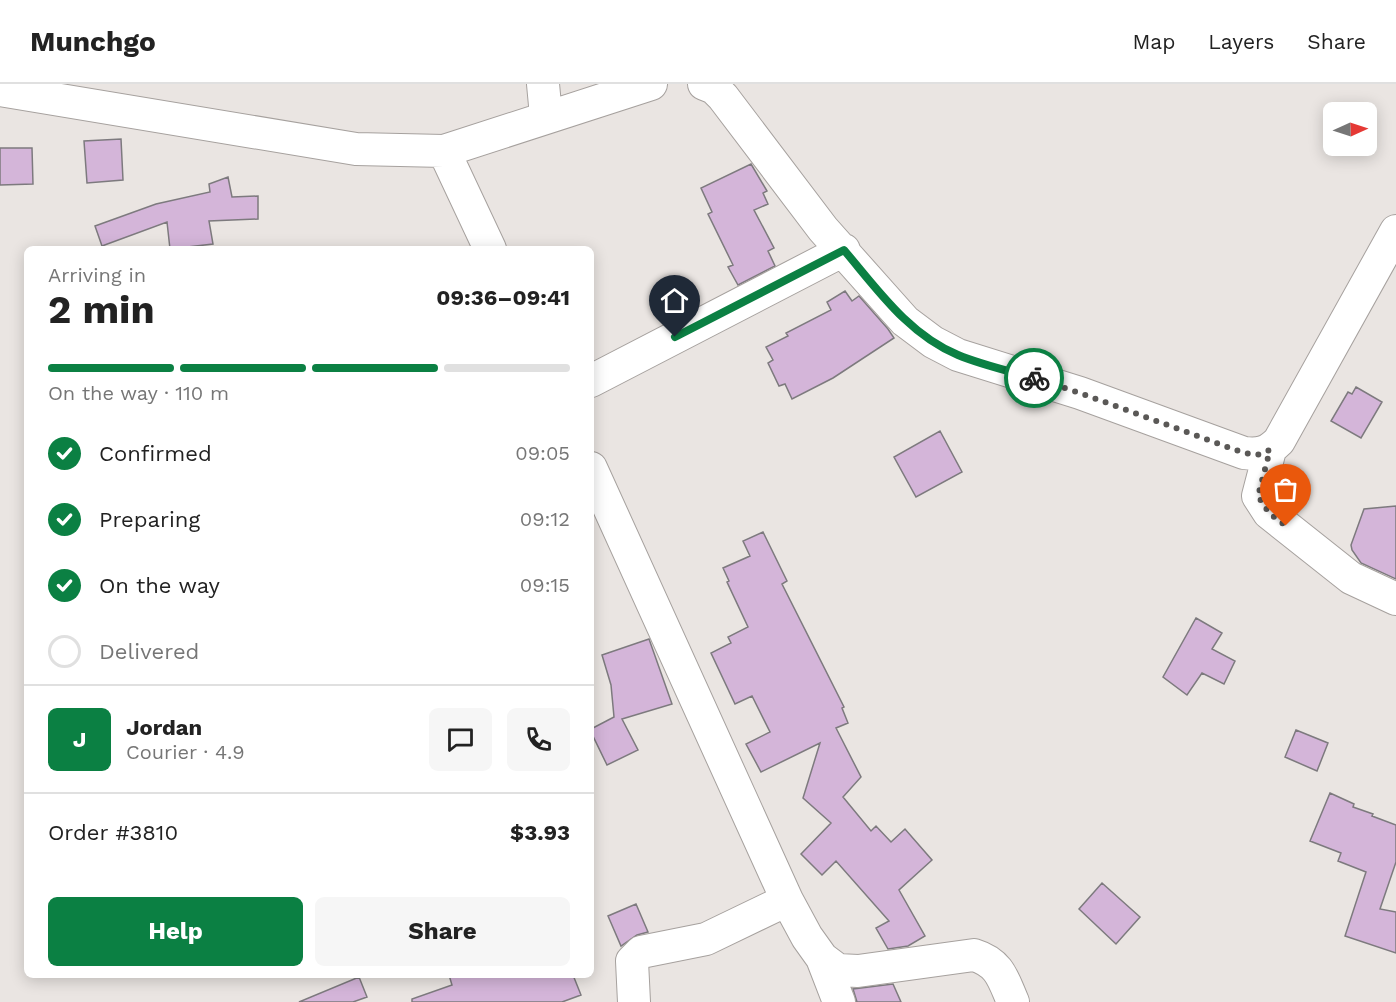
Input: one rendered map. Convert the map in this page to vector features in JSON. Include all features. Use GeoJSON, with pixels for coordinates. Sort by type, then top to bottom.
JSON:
{"type":"FeatureCollection","features":[{"type":"Feature","properties":{"kind":"street"},"geometry":{"type":"LineString","coordinates":[[543,84],[546,116]]}},
{"type":"Feature","properties":{"kind":"street"},"geometry":{"type":"LineString","coordinates":[[0,90],[356,149],[444,151],[546,116],[651,84]]}},
{"type":"Feature","properties":{"kind":"street"},"geometry":{"type":"LineString","coordinates":[[704,84],[714,88],[723,97],[823,229],[905,321],[933,342],[958,355],[1080,393],[1244,453],[1257,455],[1270,450],[1279,441],[1396,231]]}},
{"type":"Feature","properties":{"kind":"street"},"geometry":{"type":"LineString","coordinates":[[444,151],[489,246]]}},
{"type":"Feature","properties":{"kind":"street"},"geometry":{"type":"LineString","coordinates":[[594,379],[844,250]]}},
{"type":"Feature","properties":{"kind":"street"},"geometry":{"type":"LineString","coordinates":[[1270,450],[1258,496],[1269,513],[1351,578],[1396,599]]}},
{"type":"Feature","properties":{"kind":"street"},"geometry":{"type":"LineString","coordinates":[[594,475],[787,900],[807,938],[822,958],[839,1002]]}},
{"type":"Feature","properties":{"kind":"street"},"geometry":{"type":"LineString","coordinates":[[633,1002],[632,961],[641,952],[706,939],[787,900]]}},
{"type":"Feature","properties":{"kind":"street"},"geometry":{"type":"LineString","coordinates":[[822,958],[838,970],[858,971],[974,956],[1000,971],[1013,1002]]}},
{"type":"Feature","properties":{"kind":"building"},"geometry":{"type":"Polygon","coordinates":[[[121,139],[123,180],[87,183],[84,141],[121,139]]]}},
{"type":"Feature","properties":{"kind":"building"},"geometry":{"type":"Polygon","coordinates":[[[0,148],[32,148],[33,184],[0,185],[0,148]]]}},
{"type":"Feature","properties":{"kind":"building"},"geometry":{"type":"Polygon","coordinates":[[[751,164],[767,191],[763,193],[768,204],[754,210],[774,248],[768,251],[775,266],[738,285],[728,267],[733,265],[708,214],[712,212],[701,188],[751,164]]]}},
{"type":"Feature","properties":{"kind":"building"},"geometry":{"type":"Polygon","coordinates":[[[228,177],[232,197],[258,196],[258,219],[209,221],[213,244],[170,246],[167,222],[102,246],[95,226],[156,204],[210,192],[209,184],[228,177]]]}},
{"type":"Feature","properties":{"kind":"building"},"geometry":{"type":"Polygon","coordinates":[[[845,291],[852,301],[859,296],[894,338],[833,378],[792,399],[785,384],[779,386],[768,363],[773,360],[766,347],[788,336],[786,333],[831,310],[827,302],[845,291]]]}},
{"type":"Feature","properties":{"kind":"building"},"geometry":{"type":"Polygon","coordinates":[[[1356,387],[1382,402],[1361,438],[1331,421],[1348,392],[1352,394],[1356,387]]]}},
{"type":"Feature","properties":{"kind":"building"},"geometry":{"type":"Polygon","coordinates":[[[940,431],[962,472],[916,497],[894,457],[940,431]]]}},
{"type":"Feature","properties":{"kind":"building"},"geometry":{"type":"Polygon","coordinates":[[[1396,506],[1396,579],[1361,563],[1351,545],[1364,509],[1396,506]]]}},
{"type":"Feature","properties":{"kind":"building"},"geometry":{"type":"Polygon","coordinates":[[[763,532],[787,581],[782,584],[844,707],[842,708],[848,723],[836,728],[861,777],[843,797],[871,831],[876,826],[891,842],[905,829],[932,860],[899,890],[925,936],[908,946],[888,949],[876,928],[889,921],[836,861],[822,875],[801,854],[831,823],[803,798],[820,743],[761,772],[746,744],[770,732],[752,696],[735,704],[711,653],[731,643],[728,637],[748,627],[723,568],[750,556],[743,541],[763,532]]]}},
{"type":"Feature","properties":{"kind":"building"},"geometry":{"type":"Polygon","coordinates":[[[1196,618],[1222,633],[1212,649],[1235,661],[1224,684],[1202,673],[1187,695],[1163,677],[1196,618]]]}},
{"type":"Feature","properties":{"kind":"building"},"geometry":{"type":"Polygon","coordinates":[[[649,639],[672,704],[622,719],[638,750],[607,765],[594,738],[594,727],[614,717],[611,685],[602,655],[649,639]]]}},
{"type":"Feature","properties":{"kind":"building"},"geometry":{"type":"Polygon","coordinates":[[[1296,730],[1328,743],[1317,771],[1285,757],[1296,730]]]}},
{"type":"Feature","properties":{"kind":"building"},"geometry":{"type":"Polygon","coordinates":[[[1330,793],[1354,804],[1353,807],[1396,825],[1396,862],[1380,909],[1396,912],[1396,953],[1345,936],[1366,872],[1338,861],[1341,853],[1310,841],[1330,793]]]}},
{"type":"Feature","properties":{"kind":"building"},"geometry":{"type":"Polygon","coordinates":[[[1102,883],[1140,917],[1116,944],[1079,909],[1102,883]]]}},
{"type":"Feature","properties":{"kind":"building"},"geometry":{"type":"Polygon","coordinates":[[[636,904],[648,932],[637,935],[621,946],[608,916],[636,904]]]}},
{"type":"Feature","properties":{"kind":"building"},"geometry":{"type":"Polygon","coordinates":[[[357,978],[359,978],[367,997],[353,1002],[299,1002],[357,978]]]}},
{"type":"Feature","properties":{"kind":"building"},"geometry":{"type":"Polygon","coordinates":[[[450,978],[574,978],[581,995],[562,1002],[412,1002],[412,999],[452,985],[450,978]]]}},
{"type":"Feature","properties":{"kind":"building"},"geometry":{"type":"Polygon","coordinates":[[[893,984],[901,1002],[857,1002],[853,989],[893,984]]]}},
{"type":"Feature","properties":{"kind":"way so far"},"geometry":{"type":"LineString","coordinates":[[1034,378],[1244,453],[1257,455],[1270,450],[1264,473],[1260,479],[1258,496],[1269,513],[1286,526]]}},
{"type":"Feature","properties":{"kind":"route"},"geometry":{"type":"LineString","coordinates":[[675,337],[844,250],[905,321],[933,342],[958,355],[1034,378]]}}]}
